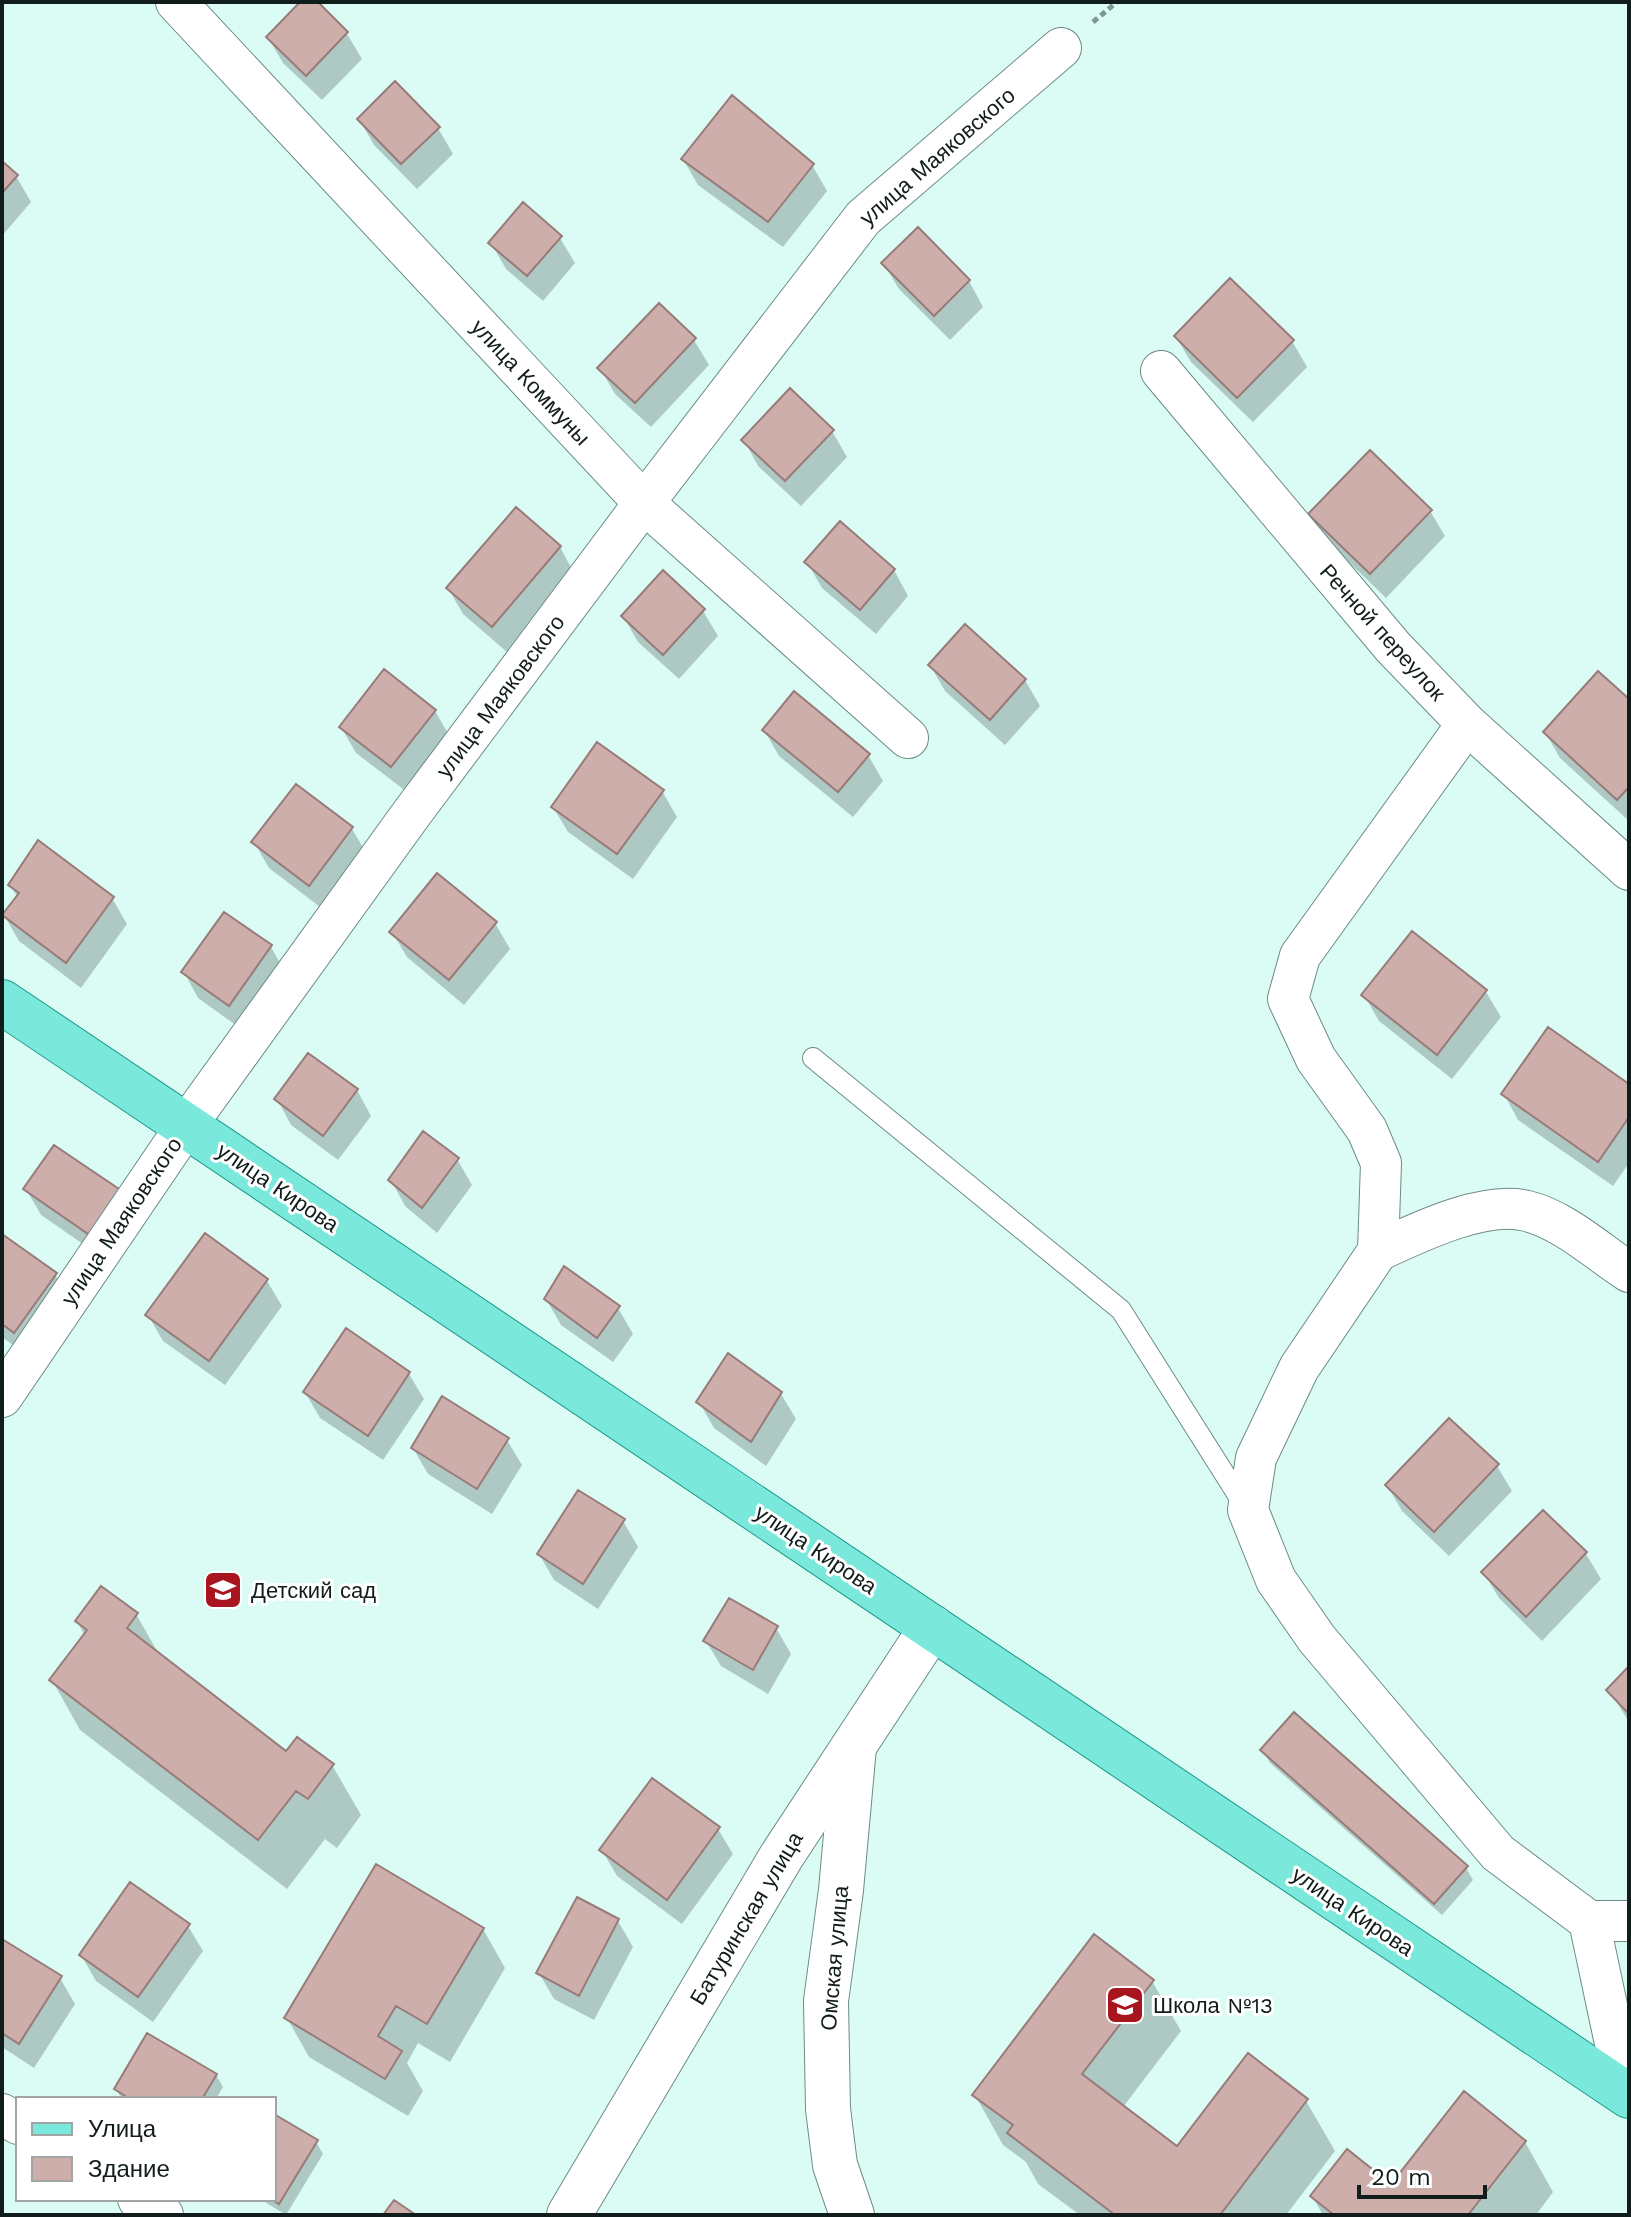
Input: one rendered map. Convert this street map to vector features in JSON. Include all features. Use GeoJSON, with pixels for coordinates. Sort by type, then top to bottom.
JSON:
{"type":"FeatureCollection","features":[{"type":"Feature","properties":{"kind":"main road","name":"улица Кирова"},"geometry":{"type":"LineString","coordinates":[[2,1002],[1628,2096]]}},
{"type":"Feature","properties":{"kind":"main road","name":"Батуринская улица"},"geometry":{"type":"LineString","coordinates":[[569,2215],[781,1857],[932,1627]]}},
{"type":"Feature","properties":{"kind":"main road","name":"Омская улица"},"geometry":{"type":"LineString","coordinates":[[852,2215],[835,2165],[828,2109],[826,2001],[841,1890],[854,1747]]}},
{"type":"Feature","properties":{"kind":"street","name":"улица Коммуны"},"geometry":{"type":"LineString","coordinates":[[176,2],[644,503],[908,738]]}},
{"type":"Feature","properties":{"kind":"street","name":"улица Маяковского"},"geometry":{"type":"LineString","coordinates":[[2,1397],[186,1126],[412,813],[863,218],[1061,48]]}},
{"type":"Feature","properties":{"kind":"street","name":"Речной переулок"},"geometry":{"type":"LineString","coordinates":[[1161,371],[1393,647],[1467,724],[1629,870]]}},
{"type":"Feature","properties":{"kind":"street"},"geometry":{"type":"LineString","coordinates":[[1378,1251],[1381,1163],[1367,1130],[1316,1059],[1288,999],[1300,956],[1467,724]]}},
{"type":"Feature","properties":{"kind":"street"},"geometry":{"type":"LineString","coordinates":[[1629,1272],[1555,1223],[1526,1210],[1481,1212],[1420,1231],[1378,1251],[1299,1368],[1256,1458],[1248,1510],[1276,1580],[1317,1639],[1498,1853],[1589,1921],[1629,1921]]}},
{"type":"Feature","properties":{"kind":"street"},"geometry":{"type":"LineString","coordinates":[[1589,1921],[1628,2096]]}},
{"type":"Feature","properties":{"kind":"street"},"geometry":{"type":"LineString","coordinates":[[141,2201],[163,2215]]}},
{"type":"Feature","properties":{"kind":"lane"},"geometry":{"type":"LineString","coordinates":[[813,1058],[1121,1310],[1248,1510]]}},
{"type":"Feature","properties":{"kind":"building"},"geometry":{"type":"Polygon","coordinates":[[[300,2],[318,2],[348,32],[306,76],[266,37],[300,2]]]}},
{"type":"Feature","properties":{"kind":"building"},"geometry":{"type":"Polygon","coordinates":[[[395,81],[440,127],[401,164],[357,119],[395,81]]]}},
{"type":"Feature","properties":{"kind":"building"},"geometry":{"type":"Polygon","coordinates":[[[732,95],[814,164],[768,222],[681,159],[732,95]]]}},
{"type":"Feature","properties":{"kind":"building"},"geometry":{"type":"Polygon","coordinates":[[[2,161],[18,175],[2,193],[2,161]]]}},
{"type":"Feature","properties":{"kind":"building"},"geometry":{"type":"Polygon","coordinates":[[[523,202],[562,236],[527,276],[488,243],[523,202]]]}},
{"type":"Feature","properties":{"kind":"building"},"geometry":{"type":"Polygon","coordinates":[[[918,227],[970,280],[934,316],[881,263],[918,227]]]}},
{"type":"Feature","properties":{"kind":"building"},"geometry":{"type":"Polygon","coordinates":[[[1230,278],[1294,340],[1237,398],[1174,336],[1230,278]]]}},
{"type":"Feature","properties":{"kind":"building"},"geometry":{"type":"Polygon","coordinates":[[[659,303],[696,338],[635,403],[597,368],[659,303]]]}},
{"type":"Feature","properties":{"kind":"building"},"geometry":{"type":"Polygon","coordinates":[[[790,388],[834,430],[785,481],[741,440],[790,388]]]}},
{"type":"Feature","properties":{"kind":"building"},"geometry":{"type":"Polygon","coordinates":[[[1370,450],[1432,510],[1370,574],[1308,514],[1370,450]]]}},
{"type":"Feature","properties":{"kind":"building"},"geometry":{"type":"Polygon","coordinates":[[[516,507],[561,546],[492,627],[446,588],[516,507]]]}},
{"type":"Feature","properties":{"kind":"building"},"geometry":{"type":"Polygon","coordinates":[[[840,521],[895,569],[860,610],[804,562],[840,521]]]}},
{"type":"Feature","properties":{"kind":"building"},"geometry":{"type":"Polygon","coordinates":[[[663,570],[705,609],[663,655],[621,616],[663,570]]]}},
{"type":"Feature","properties":{"kind":"building"},"geometry":{"type":"Polygon","coordinates":[[[965,624],[1026,679],[990,720],[928,665],[965,624]]]}},
{"type":"Feature","properties":{"kind":"building"},"geometry":{"type":"Polygon","coordinates":[[[384,669],[436,710],[391,767],[339,727],[384,669]]]}},
{"type":"Feature","properties":{"kind":"building"},"geometry":{"type":"Polygon","coordinates":[[[1598,671],[1629,699],[1629,787],[1617,800],[1543,732],[1598,671]]]}},
{"type":"Feature","properties":{"kind":"building"},"geometry":{"type":"Polygon","coordinates":[[[794,691],[870,754],[838,792],[762,730],[794,691]]]}},
{"type":"Feature","properties":{"kind":"building"},"geometry":{"type":"Polygon","coordinates":[[[597,742],[664,790],[617,854],[551,807],[597,742]]]}},
{"type":"Feature","properties":{"kind":"building"},"geometry":{"type":"Polygon","coordinates":[[[296,784],[353,827],[309,886],[251,842],[296,784]]]}},
{"type":"Feature","properties":{"kind":"building"},"geometry":{"type":"Polygon","coordinates":[[[38,840],[114,897],[66,963],[2,915],[19,893],[8,885],[38,840]]]}},
{"type":"Feature","properties":{"kind":"building"},"geometry":{"type":"Polygon","coordinates":[[[437,873],[497,922],[449,980],[389,932],[437,873]]]}},
{"type":"Feature","properties":{"kind":"building"},"geometry":{"type":"Polygon","coordinates":[[[224,912],[272,945],[229,1006],[181,972],[224,912]]]}},
{"type":"Feature","properties":{"kind":"building"},"geometry":{"type":"Polygon","coordinates":[[[1412,931],[1487,990],[1437,1055],[1361,995],[1412,931]]]}},
{"type":"Feature","properties":{"kind":"building"},"geometry":{"type":"Polygon","coordinates":[[[1548,1027],[1629,1084],[1629,1117],[1598,1162],[1501,1094],[1548,1027]]]}},
{"type":"Feature","properties":{"kind":"building"},"geometry":{"type":"Polygon","coordinates":[[[308,1053],[358,1089],[323,1136],[274,1099],[308,1053]]]}},
{"type":"Feature","properties":{"kind":"building"},"geometry":{"type":"Polygon","coordinates":[[[423,1131],[459,1158],[422,1208],[388,1180],[423,1131]]]}},
{"type":"Feature","properties":{"kind":"building"},"geometry":{"type":"Polygon","coordinates":[[[54,1145],[122,1191],[91,1236],[23,1189],[54,1145]]]}},
{"type":"Feature","properties":{"kind":"building"},"geometry":{"type":"Polygon","coordinates":[[[205,1233],[268,1279],[209,1361],[145,1315],[205,1233]]]}},
{"type":"Feature","properties":{"kind":"building"},"geometry":{"type":"Polygon","coordinates":[[[2,1234],[57,1273],[14,1333],[2,1324],[2,1234]]]}},
{"type":"Feature","properties":{"kind":"building"},"geometry":{"type":"Polygon","coordinates":[[[564,1266],[620,1306],[597,1338],[544,1299],[564,1266]]]}},
{"type":"Feature","properties":{"kind":"building"},"geometry":{"type":"Polygon","coordinates":[[[346,1328],[410,1372],[368,1436],[303,1392],[346,1328]]]}},
{"type":"Feature","properties":{"kind":"building"},"geometry":{"type":"Polygon","coordinates":[[[728,1353],[782,1392],[751,1442],[696,1402],[728,1353]]]}},
{"type":"Feature","properties":{"kind":"building"},"geometry":{"type":"Polygon","coordinates":[[[442,1396],[509,1438],[477,1489],[411,1448],[442,1396]]]}},
{"type":"Feature","properties":{"kind":"building"},"geometry":{"type":"Polygon","coordinates":[[[1449,1418],[1499,1464],[1434,1532],[1385,1485],[1449,1418]]]}},
{"type":"Feature","properties":{"kind":"building"},"geometry":{"type":"Polygon","coordinates":[[[578,1490],[625,1519],[583,1584],[537,1554],[578,1490]]]}},
{"type":"Feature","properties":{"kind":"building"},"geometry":{"type":"Polygon","coordinates":[[[1543,1510],[1587,1552],[1526,1617],[1481,1572],[1543,1510]]]}},
{"type":"Feature","properties":{"kind":"building"},"geometry":{"type":"Polygon","coordinates":[[[101,1586],[138,1613],[127,1628],[286,1751],[297,1737],[334,1764],[308,1799],[296,1791],[258,1840],[49,1680],[87,1630],[75,1621],[101,1586]]]}},
{"type":"Feature","properties":{"kind":"building"},"geometry":{"type":"Polygon","coordinates":[[[729,1598],[778,1626],[753,1670],[703,1641],[729,1598]]]}},
{"type":"Feature","properties":{"kind":"building"},"geometry":{"type":"Polygon","coordinates":[[[1629,1666],[1629,1714],[1606,1690],[1629,1666]]]}},
{"type":"Feature","properties":{"kind":"building"},"geometry":{"type":"Polygon","coordinates":[[[1294,1712],[1468,1866],[1434,1904],[1260,1750],[1294,1712]]]}},
{"type":"Feature","properties":{"kind":"building"},"geometry":{"type":"Polygon","coordinates":[[[652,1778],[720,1827],[667,1900],[599,1850],[652,1778]]]}},
{"type":"Feature","properties":{"kind":"building"},"geometry":{"type":"Polygon","coordinates":[[[376,1864],[484,1928],[427,2024],[396,2006],[378,2036],[402,2051],[385,2079],[284,2018],[376,1864]]]}},
{"type":"Feature","properties":{"kind":"building"},"geometry":{"type":"Polygon","coordinates":[[[130,1882],[190,1924],[138,1997],[79,1955],[130,1882]]]}},
{"type":"Feature","properties":{"kind":"building"},"geometry":{"type":"Polygon","coordinates":[[[577,1897],[619,1919],[579,1996],[536,1973],[577,1897]]]}},
{"type":"Feature","properties":{"kind":"building"},"geometry":{"type":"Polygon","coordinates":[[[1094,1934],[1154,1980],[1082,2074],[1177,2146],[1248,2053],[1308,2099],[1220,2215],[1115,2215],[1007,2133],[1013,2125],[972,2095],[1094,1934]]]}},
{"type":"Feature","properties":{"kind":"building"},"geometry":{"type":"Polygon","coordinates":[[[2,1939],[62,1976],[19,2044],[2,2033],[2,1939]]]}},
{"type":"Feature","properties":{"kind":"building"},"geometry":{"type":"Polygon","coordinates":[[[147,2033],[217,2074],[203,2097],[127,2097],[114,2089],[147,2033]]]}},
{"type":"Feature","properties":{"kind":"building"},"geometry":{"type":"Polygon","coordinates":[[[1464,2091],[1526,2141],[1468,2215],[1334,2215],[1310,2196],[1347,2149],[1391,2184],[1464,2091]]]}},
{"type":"Feature","properties":{"kind":"building"},"geometry":{"type":"Polygon","coordinates":[[[276,2115],[318,2140],[279,2204],[274,2201],[276,2115]]]}},
{"type":"Feature","properties":{"kind":"building"},"geometry":{"type":"Polygon","coordinates":[[[394,2200],[416,2215],[383,2215],[394,2200]]]}},
{"type":"Feature","properties":{"kind":"place","name":"Детский сад"},"geometry":{"type":"Point","coordinates":[223,1590]}},
{"type":"Feature","properties":{"kind":"place","name":"Школа №13"},"geometry":{"type":"Point","coordinates":[1125,2005]}}]}
